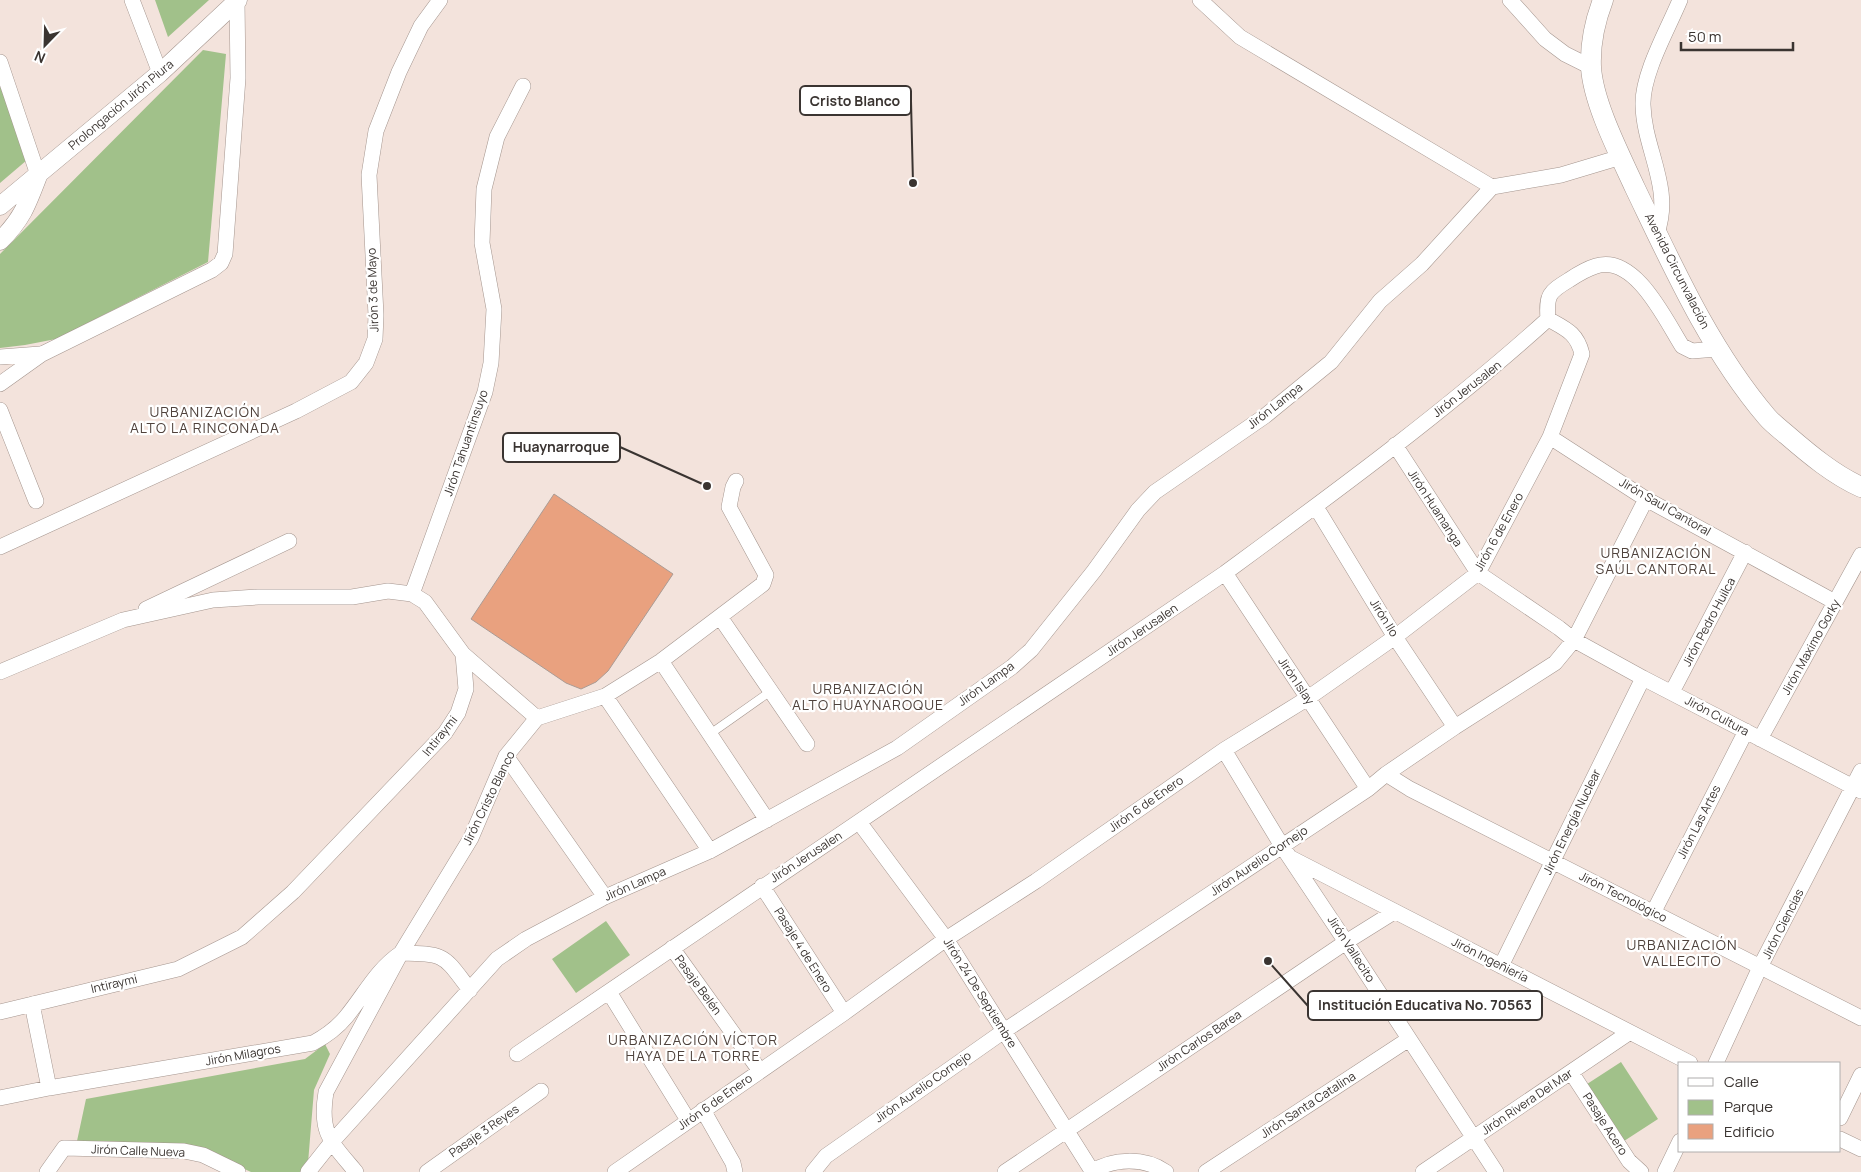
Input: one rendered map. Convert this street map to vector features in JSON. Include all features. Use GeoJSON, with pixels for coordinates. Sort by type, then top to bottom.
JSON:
{"type":"FeatureCollection","features":[{"type":"Feature","properties":{"kind":"main road","name":"Avenida Circunvalación"},"geometry":{"type":"LineString","coordinates":[[1603,0],[1594,24],[1591,68],[1599,104],[1621,157],[1657,233],[1717,349],[1739,382],[1769,420],[1806,452],[1861,488]]}},
{"type":"Feature","properties":{"kind":"street"},"geometry":{"type":"LineString","coordinates":[[132,0],[160,74]]}},
{"type":"Feature","properties":{"kind":"street"},"geometry":{"type":"LineString","coordinates":[[0,384],[42,354],[212,270],[221,263],[225,254],[238,78],[237,0]]}},
{"type":"Feature","properties":{"kind":"street","name":"Prolongación Jirón Piura"},"geometry":{"type":"LineString","coordinates":[[0,206],[160,74],[237,0]]}},
{"type":"Feature","properties":{"kind":"street","name":"Jirón 3 de Mayo"},"geometry":{"type":"LineString","coordinates":[[0,547],[296,411],[351,382],[366,363],[375,339],[376,315],[369,175],[376,131],[399,72],[421,26],[440,0]]}},
{"type":"Feature","properties":{"kind":"street"},"geometry":{"type":"LineString","coordinates":[[1200,0],[1240,37],[1492,187],[1561,174],[1621,157]]}},
{"type":"Feature","properties":{"kind":"street"},"geometry":{"type":"LineString","coordinates":[[1510,0],[1545,40],[1565,54],[1591,68]]}},
{"type":"Feature","properties":{"kind":"street"},"geometry":{"type":"LineString","coordinates":[[1657,233],[1662,220],[1663,204],[1658,170],[1644,122],[1643,103],[1647,78],[1680,0]]}},
{"type":"Feature","properties":{"kind":"street"},"geometry":{"type":"LineString","coordinates":[[0,62],[38,176],[29,201],[16,225],[0,241]]}},
{"type":"Feature","properties":{"kind":"street","name":"Jirón Tahuantinsuyo"},"geometry":{"type":"LineString","coordinates":[[412,594],[486,392],[491,363],[494,309],[482,243],[484,190],[498,137],[523,86]]}},
{"type":"Feature","properties":{"kind":"street","name":"Jirón Lampa"},"geometry":{"type":"LineString","coordinates":[[308,1172],[331,1143],[497,959],[526,939],[606,897],[710,851],[897,748],[1012,667],[1031,650],[1094,571],[1138,510],[1155,492],[1264,416],[1332,362],[1380,301],[1422,264],[1492,187]]}},
{"type":"Feature","properties":{"kind":"street"},"geometry":{"type":"LineString","coordinates":[[1548,319],[1547,304],[1549,295],[1554,289],[1590,268],[1598,265],[1613,265],[1628,272],[1641,283],[1682,346],[1692,351],[1717,349]]}},
{"type":"Feature","properties":{"kind":"street","name":"Jirón 6 de Enero"},"geometry":{"type":"LineString","coordinates":[[615,1172],[844,1013],[946,939],[1036,881],[1224,750],[1308,698],[1395,636],[1478,573],[1550,437],[1582,354],[1579,342],[1573,334],[1548,319]]}},
{"type":"Feature","properties":{"kind":"street","name":"Jirón Jerusalen"},"geometry":{"type":"LineString","coordinates":[[517,1054],[1225,573],[1316,507],[1494,368],[1548,319]]}},
{"type":"Feature","properties":{"kind":"street"},"geometry":{"type":"LineString","coordinates":[[0,357],[42,354]]}},
{"type":"Feature","properties":{"kind":"street"},"geometry":{"type":"LineString","coordinates":[[0,410],[36,501]]}},
{"type":"Feature","properties":{"kind":"street","name":"Jirón Saul Cantoral"},"geometry":{"type":"LineString","coordinates":[[1550,437],[1646,499],[1835,602]]}},
{"type":"Feature","properties":{"kind":"street","name":"Jirón Huamanga"},"geometry":{"type":"LineString","coordinates":[[1395,445],[1478,573],[1574,640]]}},
{"type":"Feature","properties":{"kind":"street"},"geometry":{"type":"LineString","coordinates":[[122,620],[213,600],[258,597],[352,597],[388,591],[412,594],[425,602],[463,654],[537,718],[605,696],[661,661],[763,584],[766,575],[729,507],[733,487],[736,482]]}},
{"type":"Feature","properties":{"kind":"street","name":"Jirón Aurelio Cornejo"},"geometry":{"type":"LineString","coordinates":[[813,1172],[826,1156],[1004,1031],[1286,852],[1386,774],[1455,727],[1556,663],[1574,640],[1646,499]]}},
{"type":"Feature","properties":{"kind":"street","name":"Jirón Ilo"},"geometry":{"type":"LineString","coordinates":[[1316,507],[1395,636],[1455,727]]}},
{"type":"Feature","properties":{"kind":"street"},"geometry":{"type":"LineString","coordinates":[[0,672],[122,620],[288,541]]}},
{"type":"Feature","properties":{"kind":"street","name":"Jirón Pedro Huilca"},"geometry":{"type":"LineString","coordinates":[[1672,692],[1745,552]]}},
{"type":"Feature","properties":{"kind":"street","name":"Jirón Maximo Gorky"},"geometry":{"type":"LineString","coordinates":[[1760,738],[1861,555]]}},
{"type":"Feature","properties":{"kind":"street","name":"Jirón Islay"},"geometry":{"type":"LineString","coordinates":[[1225,573],[1368,789]]}},
{"type":"Feature","properties":{"kind":"street"},"geometry":{"type":"LineString","coordinates":[[720,616],[807,744]]}},
{"type":"Feature","properties":{"kind":"street","name":"Jirón Cultura"},"geometry":{"type":"LineString","coordinates":[[1574,640],[1857,789]]}},
{"type":"Feature","properties":{"kind":"street","name":"Intiraymi"},"geometry":{"type":"LineString","coordinates":[[0,1012],[178,969],[242,937],[293,892],[445,733],[458,713],[466,689],[463,654]]}},
{"type":"Feature","properties":{"kind":"street"},"geometry":{"type":"LineString","coordinates":[[661,661],[767,820]]}},
{"type":"Feature","properties":{"kind":"street","name":"Jirón Energía Nuclear"},"geometry":{"type":"LineString","coordinates":[[1501,966],[1643,678]]}},
{"type":"Feature","properties":{"kind":"street"},"geometry":{"type":"LineString","coordinates":[[605,696],[710,851]]}},
{"type":"Feature","properties":{"kind":"street","name":"Jirón Cristo Blanco"},"geometry":{"type":"LineString","coordinates":[[331,1143],[324,1126],[323,1110],[326,1092],[401,953],[471,838],[506,756],[537,718]]}},
{"type":"Feature","properties":{"kind":"street","name":"Jirón Las Artes"},"geometry":{"type":"LineString","coordinates":[[1653,913],[1746,731]]}},
{"type":"Feature","properties":{"kind":"street","name":"Jirón Vallecito"},"geometry":{"type":"LineString","coordinates":[[1224,750],[1286,852],[1496,1172]]}},
{"type":"Feature","properties":{"kind":"street"},"geometry":{"type":"LineString","coordinates":[[506,756],[606,897]]}},
{"type":"Feature","properties":{"kind":"street","name":"Jirón Ciencias"},"geometry":{"type":"LineString","coordinates":[[1716,1062],[1760,967],[1857,789],[1861,771]]}},
{"type":"Feature","properties":{"kind":"street","name":"Jirón Tecnológico"},"geometry":{"type":"LineString","coordinates":[[1386,774],[1410,790],[1861,1018]]}},
{"type":"Feature","properties":{"kind":"street","name":"Jirón 24 De Septiembre"},"geometry":{"type":"LineString","coordinates":[[859,822],[946,939],[1092,1171]]}},
{"type":"Feature","properties":{"kind":"street","name":"Jirón Ingeñiería"},"geometry":{"type":"LineString","coordinates":[[1286,852],[1394,912],[1688,1062]]}},
{"type":"Feature","properties":{"kind":"street","name":"Pasaje 4 de Enero"},"geometry":{"type":"LineString","coordinates":[[762,886],[844,1013]]}},
{"type":"Feature","properties":{"kind":"street","name":"Jirón Carlos Barea"},"geometry":{"type":"LineString","coordinates":[[1005,1172],[1346,942],[1394,912]]}},
{"type":"Feature","properties":{"kind":"street","name":"Pasaje Belén"},"geometry":{"type":"LineString","coordinates":[[672,948],[760,1070]]}},
{"type":"Feature","properties":{"kind":"street"},"geometry":{"type":"LineString","coordinates":[[401,953],[432,954],[447,960],[470,990]]}},
{"type":"Feature","properties":{"kind":"street","name":"Jirón Milagros"},"geometry":{"type":"LineString","coordinates":[[0,1098],[313,1043],[328,1034],[345,1018],[381,969],[401,953]]}},
{"type":"Feature","properties":{"kind":"street"},"geometry":{"type":"LineString","coordinates":[[608,992],[688,1120]]}},
{"type":"Feature","properties":{"kind":"street"},"geometry":{"type":"LineString","coordinates":[[32,1004],[49,1088]]}},
{"type":"Feature","properties":{"kind":"street","name":"Jirón Rivera Del Mar"},"geometry":{"type":"LineString","coordinates":[[1424,1172],[1630,1032]]}},
{"type":"Feature","properties":{"kind":"street","name":"Jirón Santa Catalina"},"geometry":{"type":"LineString","coordinates":[[1206,1172],[1409,1039]]}},
{"type":"Feature","properties":{"kind":"street","name":"Pasaje Acero"},"geometry":{"type":"LineString","coordinates":[[1571,1072],[1629,1160],[1641,1172]]}},
{"type":"Feature","properties":{"kind":"street"},"geometry":{"type":"LineString","coordinates":[[1841,1116],[1861,1075]]}},
{"type":"Feature","properties":{"kind":"street","name":"Pasaje 3 Reyes"},"geometry":{"type":"LineString","coordinates":[[427,1172],[541,1091]]}},
{"type":"Feature","properties":{"kind":"street"},"geometry":{"type":"LineString","coordinates":[[703,1110],[733,1163],[735,1172]]}},
{"type":"Feature","properties":{"kind":"street"},"geometry":{"type":"LineString","coordinates":[[1841,1139],[1861,1149]]}},
{"type":"Feature","properties":{"kind":"street"},"geometry":{"type":"LineString","coordinates":[[331,1143],[356,1172]]}},
{"type":"Feature","properties":{"kind":"street"},"geometry":{"type":"LineString","coordinates":[[1665,1172],[1678,1144]]}},
{"type":"Feature","properties":{"kind":"street","name":"Jirón Calle Nueva"},"geometry":{"type":"LineString","coordinates":[[47,1172],[64,1148],[184,1151],[203,1155],[238,1172]]}},
{"type":"Feature","properties":{"kind":"street"},"geometry":{"type":"LineString","coordinates":[[1092,1171],[1116,1161],[1141,1161],[1166,1172]]}},
{"type":"Feature","properties":{"kind":"lane"},"geometry":{"type":"LineString","coordinates":[[710,734],[771,691]]}},
{"type":"Feature","properties":{"kind":"green space"},"geometry":{"type":"Polygon","coordinates":[[[155,0],[209,0],[168,37],[155,0]]]}},
{"type":"Feature","properties":{"kind":"green space"},"geometry":{"type":"Polygon","coordinates":[[[203,50],[226,54],[208,262],[56,339],[0,348],[0,254],[203,50]]]}},
{"type":"Feature","properties":{"kind":"green space"},"geometry":{"type":"Polygon","coordinates":[[[0,86],[27,160],[0,183],[0,86]]]}},
{"type":"Feature","properties":{"kind":"green space"},"geometry":{"type":"Polygon","coordinates":[[[606,921],[630,955],[576,993],[552,959],[606,921]]]}},
{"type":"Feature","properties":{"kind":"green space"},"geometry":{"type":"Polygon","coordinates":[[[325,1044],[330,1054],[314,1090],[308,1163],[302,1172],[251,1172],[199,1148],[77,1141],[86,1099],[305,1059],[325,1044]]]}},
{"type":"Feature","properties":{"kind":"green space"},"geometry":{"type":"Polygon","coordinates":[[[1621,1062],[1658,1119],[1621,1143],[1584,1086],[1621,1062]]]}},
{"type":"Feature","properties":{"kind":"building"},"geometry":{"type":"Polygon","coordinates":[[[554,494],[673,574],[608,671],[596,682],[581,689],[566,683],[471,619],[554,494]]]}},
{"type":"Feature","properties":{"kind":"place","name":"Cristo Blanco"},"geometry":{"type":"Point","coordinates":[913,183]}},
{"type":"Feature","properties":{"kind":"place","name":"Huaynarroque"},"geometry":{"type":"Point","coordinates":[707,486]}},
{"type":"Feature","properties":{"kind":"place","name":"Institución Educativa No. 70563"},"geometry":{"type":"Point","coordinates":[1268,961]}},
{"type":"Feature","properties":{"kind":"district","name":"URBANIZACIÓN ALTO LA RINCONADA"},"geometry":{"type":"Point","coordinates":[205,420]}},
{"type":"Feature","properties":{"kind":"district","name":"URBANIZACIÓN SAÚL CANTORAL"},"geometry":{"type":"Point","coordinates":[1656,562]}},
{"type":"Feature","properties":{"kind":"district","name":"URBANIZACIÓN ALTO HUAYNAROQUE"},"geometry":{"type":"Point","coordinates":[868,698]}},
{"type":"Feature","properties":{"kind":"district","name":"URBANIZACIÓN VALLECITO"},"geometry":{"type":"Point","coordinates":[1682,954]}},
{"type":"Feature","properties":{"kind":"district","name":"URBANIZACIÓN VÍCTOR HAYA DE LA TORRE"},"geometry":{"type":"Point","coordinates":[693,1048]}}]}
